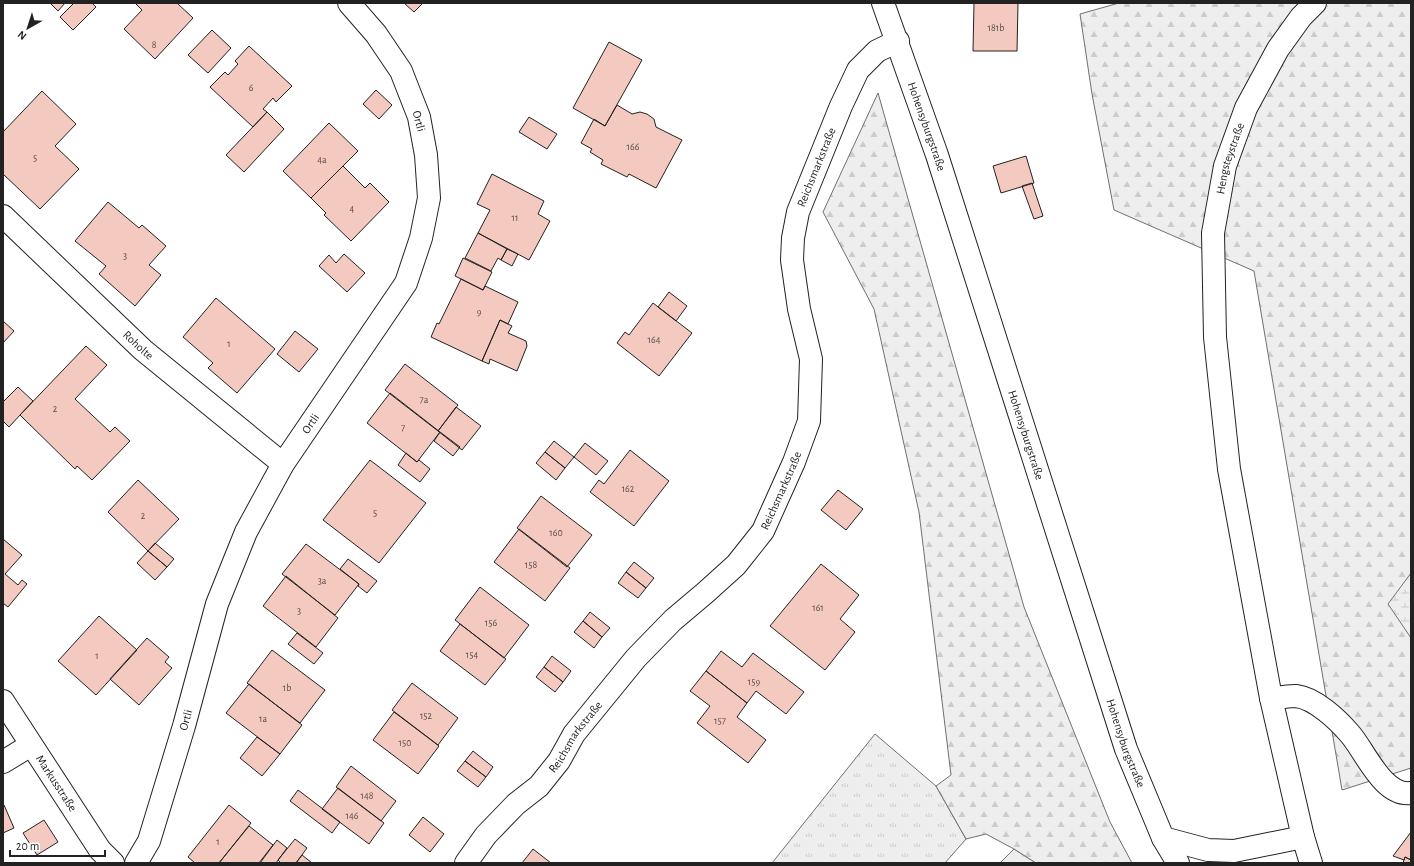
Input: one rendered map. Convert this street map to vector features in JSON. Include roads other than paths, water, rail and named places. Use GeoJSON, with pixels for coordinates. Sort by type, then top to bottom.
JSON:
{"type":"FeatureCollection","features":[{"type":"Feature","properties":{"kind":"street","name":"Ortli"},"geometry":{"type":"LineString","coordinates":[[136,863],[149,841],[184,726],[217,604],[246,532],[284,464],[406,283],[421,238],[429,198],[426,155],[419,117],[401,71],[376,34],[349,3]]}},
{"type":"Feature","properties":{"kind":"street","name":"Hohensyburgstraße"},"geometry":{"type":"LineString","coordinates":[[883,3],[937,156],[1126,749],[1163,838],[1178,863]]}},
{"type":"Feature","properties":{"kind":"street","name":"Hengsteystraße"},"geometry":{"type":"LineString","coordinates":[[1271,698],[1229,468],[1215,337],[1213,233],[1225,166],[1246,108],[1274,55],[1302,17],[1315,3]]}},
{"type":"Feature","properties":{"kind":"street","name":"Reichsmarkstraße"},"geometry":{"type":"LineString","coordinates":[[466,863],[486,835],[516,804],[539,786],[559,761],[574,734],[636,658],[673,620],[736,565],[763,531],[794,462],[809,421],[812,359],[799,308],[792,260],[793,238],[798,212],[841,106],[858,70],[877,51],[898,42]]}},
{"type":"Feature","properties":{"kind":"street","name":"Roholte"},"geometry":{"type":"LineString","coordinates":[[3,216],[143,350],[284,464]]}},
{"type":"Feature","properties":{"kind":"street"},"geometry":{"type":"LineString","coordinates":[[1311,863],[1303,837],[1271,698],[1296,696],[1314,703],[1335,718],[1351,735],[1373,769],[1393,789],[1411,793]]}},
{"type":"Feature","properties":{"kind":"street","name":"Markusstraße"},"geometry":{"type":"LineString","coordinates":[[3,701],[100,850],[113,863]]}},
{"type":"Feature","properties":{"kind":"street"},"geometry":{"type":"LineString","coordinates":[[3,762],[31,745]]}},
{"type":"Feature","properties":{"kind":"street"},"geometry":{"type":"LineString","coordinates":[[1163,838],[1208,850],[1234,851],[1303,837]]}}]}
